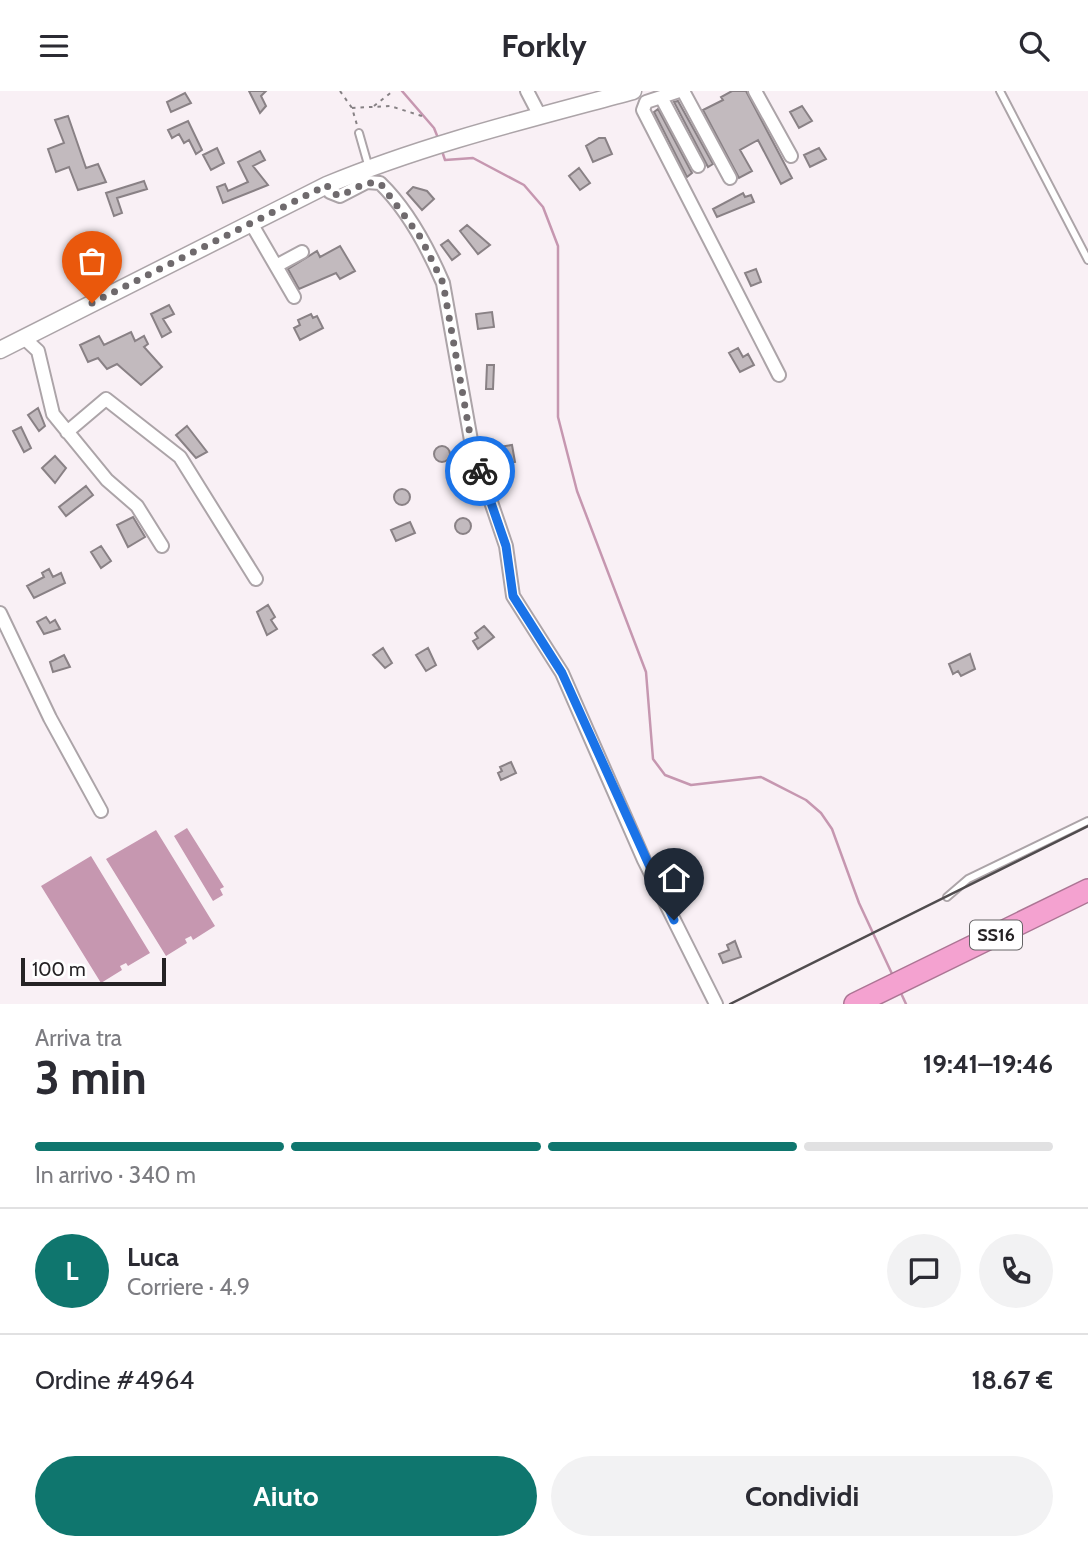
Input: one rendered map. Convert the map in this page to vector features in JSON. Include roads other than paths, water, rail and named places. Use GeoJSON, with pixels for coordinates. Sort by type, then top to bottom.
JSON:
{"type":"FeatureCollection","features":[{"type":"Feature","properties":{"kind":"highway","name":"SS16"},"geometry":{"type":"LineString","coordinates":[[896,993],[1088,890]]}},
{"type":"Feature","properties":{"kind":"highway","name":"SS16"},"geometry":{"type":"LineString","coordinates":[[855,1004],[896,993],[1088,904]]}},
{"type":"Feature","properties":{"kind":"street"},"geometry":{"type":"LineString","coordinates":[[527,91],[540,115]]}},
{"type":"Feature","properties":{"kind":"street"},"geometry":{"type":"LineString","coordinates":[[0,350],[327,185],[369,167],[593,96],[633,91]]}},
{"type":"Feature","properties":{"kind":"street"},"geometry":{"type":"LineString","coordinates":[[730,178],[680,91],[646,102],[643,110],[779,375]]}},
{"type":"Feature","properties":{"kind":"street"},"geometry":{"type":"LineString","coordinates":[[755,91],[791,156]]}},
{"type":"Feature","properties":{"kind":"street"},"geometry":{"type":"LineString","coordinates":[[661,97],[698,166]]}},
{"type":"Feature","properties":{"kind":"street"},"geometry":{"type":"LineString","coordinates":[[327,185],[330,192],[340,196],[366,183],[380,183],[406,216],[437,268],[443,283],[472,446],[506,546],[513,596],[562,673],[644,860],[716,1004]]}},
{"type":"Feature","properties":{"kind":"street"},"geometry":{"type":"LineString","coordinates":[[251,223],[294,297]]}},
{"type":"Feature","properties":{"kind":"street"},"geometry":{"type":"LineString","coordinates":[[276,266],[302,252]]}},
{"type":"Feature","properties":{"kind":"street"},"geometry":{"type":"LineString","coordinates":[[24,338],[38,351],[52,414],[107,480],[137,506],[162,546]]}},
{"type":"Feature","properties":{"kind":"street"},"geometry":{"type":"LineString","coordinates":[[67,432],[106,399],[180,457],[256,579]]}},
{"type":"Feature","properties":{"kind":"street"},"geometry":{"type":"LineString","coordinates":[[0,613],[50,717],[101,811]]}},
{"type":"Feature","properties":{"kind":"lane"},"geometry":{"type":"LineString","coordinates":[[1000,91],[1088,260]]}},
{"type":"Feature","properties":{"kind":"lane"},"geometry":{"type":"LineString","coordinates":[[359,133],[369,167]]}},
{"type":"Feature","properties":{"kind":"lane"},"geometry":{"type":"LineString","coordinates":[[947,897],[968,879],[1088,821]]}},
{"type":"Feature","properties":{"kind":"waterway"},"geometry":{"type":"LineString","coordinates":[[402,91],[434,128],[438,138]]}},
{"type":"Feature","properties":{"kind":"waterway"},"geometry":{"type":"LineString","coordinates":[[442,151],[445,160],[473,158],[524,185],[543,207],[558,246],[558,417],[577,491],[646,672],[653,759],[665,775],[691,785],[761,777],[806,800],[821,813],[832,829],[859,903],[893,976]]}},
{"type":"Feature","properties":{"kind":"waterway"},"geometry":{"type":"LineString","coordinates":[[900,991],[906,1004]]}},
{"type":"Feature","properties":{"kind":"railway"},"geometry":{"type":"LineString","coordinates":[[730,1004],[1088,826]]}}]}
